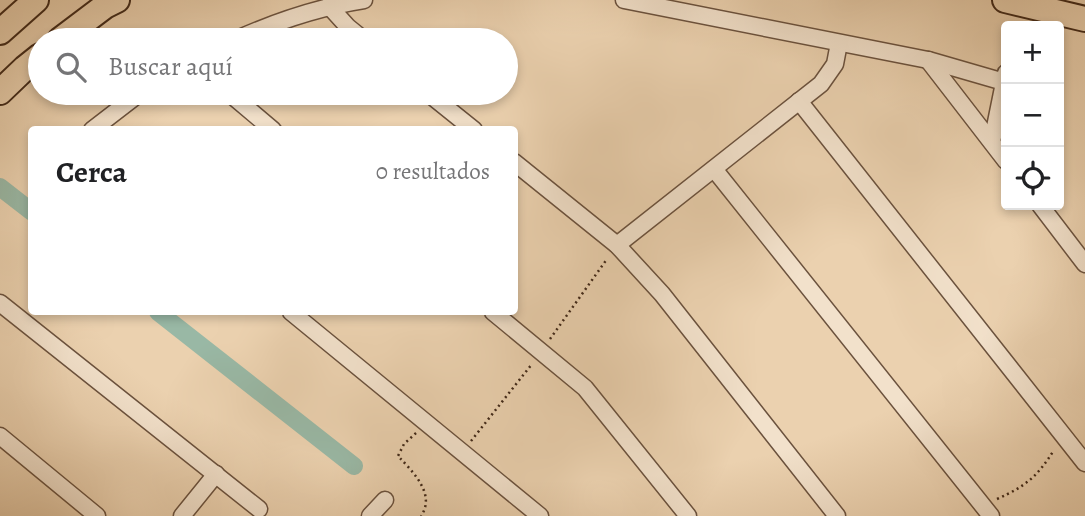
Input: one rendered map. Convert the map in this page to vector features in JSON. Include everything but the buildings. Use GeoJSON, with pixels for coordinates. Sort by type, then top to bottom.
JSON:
{"type":"FeatureCollection","features":[{"type":"Feature","properties":{"kind":"main road"},"geometry":{"type":"LineString","coordinates":[[0,32],[36,0]]}},
{"type":"Feature","properties":{"kind":"main road"},"geometry":{"type":"LineString","coordinates":[[76,28],[117,0]]}},
{"type":"Feature","properties":{"kind":"main road"},"geometry":{"type":"LineString","coordinates":[[1005,0],[1085,19]]}},
{"type":"Feature","properties":{"kind":"main road"},"geometry":{"type":"LineString","coordinates":[[0,92],[28,65]]}},
{"type":"Feature","properties":{"kind":"street"},"geometry":{"type":"LineString","coordinates":[[261,28],[329,6],[364,0]]}},
{"type":"Feature","properties":{"kind":"street"},"geometry":{"type":"LineString","coordinates":[[624,0],[1001,76]]}},
{"type":"Feature","properties":{"kind":"street"},"geometry":{"type":"LineString","coordinates":[[329,6],[349,28]]}},
{"type":"Feature","properties":{"kind":"street"},"geometry":{"type":"LineString","coordinates":[[617,245],[821,83],[835,64],[839,43]]}},
{"type":"Feature","properties":{"kind":"street"},"geometry":{"type":"LineString","coordinates":[[929,60],[1001,154]]}},
{"type":"Feature","properties":{"kind":"street"},"geometry":{"type":"LineString","coordinates":[[992,142],[1004,84]]}},
{"type":"Feature","properties":{"kind":"street"},"geometry":{"type":"LineString","coordinates":[[800,101],[1085,463]]}},
{"type":"Feature","properties":{"kind":"street"},"geometry":{"type":"LineString","coordinates":[[97,126],[124,105]]}},
{"type":"Feature","properties":{"kind":"street"},"geometry":{"type":"LineString","coordinates":[[243,105],[268,126]]}},
{"type":"Feature","properties":{"kind":"street"},"geometry":{"type":"LineString","coordinates":[[443,105],[469,126]]}},
{"type":"Feature","properties":{"kind":"street"},"geometry":{"type":"LineString","coordinates":[[518,165],[617,245],[662,294],[836,516]]}},
{"type":"Feature","properties":{"kind":"street"},"geometry":{"type":"LineString","coordinates":[[714,169],[986,511]]}},
{"type":"Feature","properties":{"kind":"street"},"geometry":{"type":"LineString","coordinates":[[1044,210],[1085,264]]}},
{"type":"Feature","properties":{"kind":"street"},"geometry":{"type":"LineString","coordinates":[[0,303],[259,509]]}},
{"type":"Feature","properties":{"kind":"street"},"geometry":{"type":"LineString","coordinates":[[295,315],[540,516]]}},
{"type":"Feature","properties":{"kind":"street"},"geometry":{"type":"LineString","coordinates":[[497,315],[585,388],[688,516]]}},
{"type":"Feature","properties":{"kind":"street"},"geometry":{"type":"LineString","coordinates":[[0,436],[97,516]]}},
{"type":"Feature","properties":{"kind":"street"},"geometry":{"type":"LineString","coordinates":[[182,516],[216,474]]}},
{"type":"Feature","properties":{"kind":"street"},"geometry":{"type":"LineString","coordinates":[[370,516],[385,500]]}},
{"type":"Feature","properties":{"kind":"path"},"geometry":{"type":"LineString","coordinates":[[421,516],[425,510],[427,496],[422,485],[397,456],[404,444],[426,422]]}},
{"type":"Feature","properties":{"kind":"path"},"geometry":{"type":"LineString","coordinates":[[986,511],[1033,478],[1043,469],[1054,450],[1067,440]]}},
{"type":"Feature","properties":{"kind":"waterway"},"geometry":{"type":"LineString","coordinates":[[0,187],[28,209]]}},
{"type":"Feature","properties":{"kind":"waterway"},"geometry":{"type":"LineString","coordinates":[[162,315],[354,466]]}}]}
